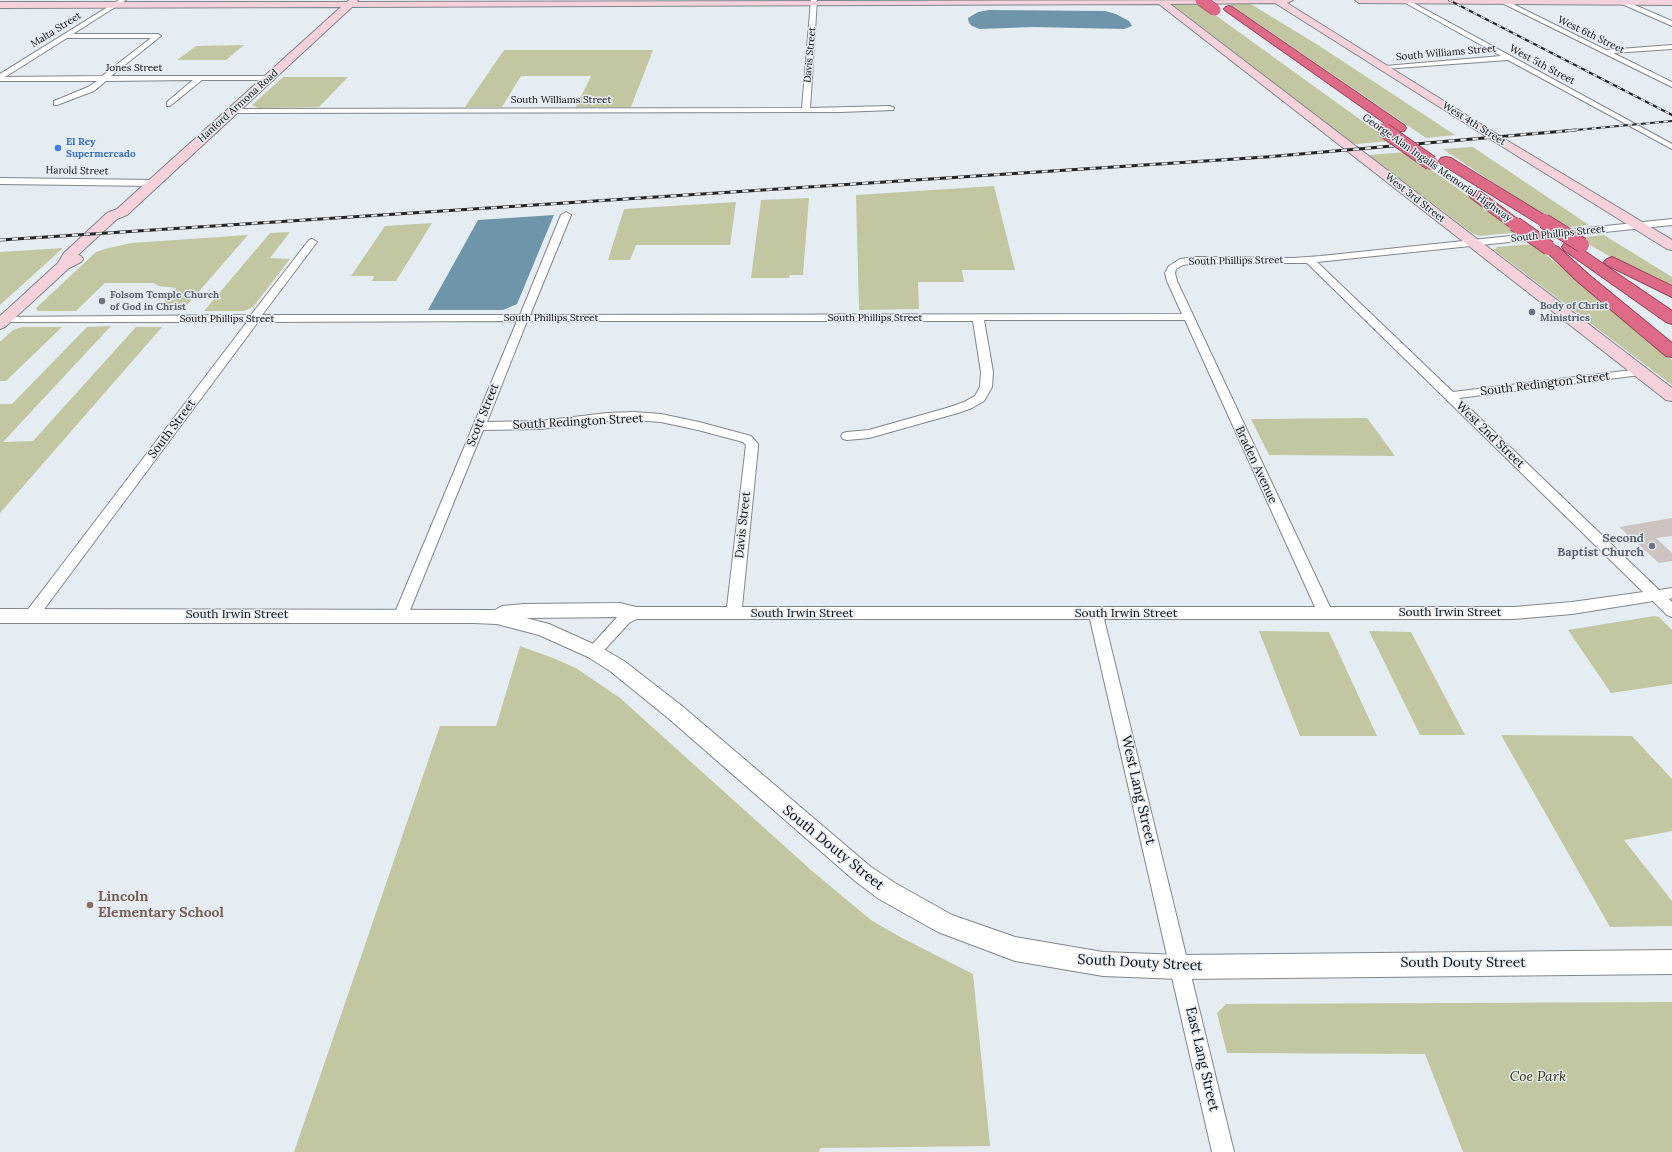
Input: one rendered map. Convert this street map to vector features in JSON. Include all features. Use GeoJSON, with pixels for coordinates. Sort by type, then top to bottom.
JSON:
{"type":"FeatureCollection","features":[{"type":"Feature","properties":{"kind":"highway","name":"George Alan Ingalls Memorial Highway"},"geometry":{"type":"LineString","coordinates":[[1201,0],[1229,9],[1446,161],[1576,246]]}},
{"type":"Feature","properties":{"kind":"highway","name":"George Alan Ingalls Memorial Highway"},"geometry":{"type":"LineString","coordinates":[[1215,5],[1384,130],[1672,336]]}},
{"type":"Feature","properties":{"kind":"highway"},"geometry":{"type":"LineString","coordinates":[[1576,246],[1672,292]]}},
{"type":"Feature","properties":{"kind":"highway"},"geometry":{"type":"LineString","coordinates":[[1576,246],[1672,319]]}},
{"type":"Feature","properties":{"kind":"highway"},"geometry":{"type":"LineString","coordinates":[[1551,249],[1583,278],[1672,352]]}},
{"type":"Feature","properties":{"kind":"main road"},"geometry":{"type":"LineString","coordinates":[[0,5],[297,0]]}},
{"type":"Feature","properties":{"kind":"main road"},"geometry":{"type":"LineString","coordinates":[[576,0],[651,0]]}},
{"type":"Feature","properties":{"kind":"main road","name":"West 4th Street"},"geometry":{"type":"LineString","coordinates":[[1277,0],[1499,140],[1672,246]]}},
{"type":"Feature","properties":{"kind":"main road"},"geometry":{"type":"LineString","coordinates":[[219,1],[814,2],[1289,0]]}},
{"type":"Feature","properties":{"kind":"main road"},"geometry":{"type":"LineString","coordinates":[[1359,0],[1618,0],[1672,2]]}},
{"type":"Feature","properties":{"kind":"main road"},"geometry":{"type":"LineString","coordinates":[[0,1],[120,2]]}},
{"type":"Feature","properties":{"kind":"main road","name":"West 3rd Street"},"geometry":{"type":"LineString","coordinates":[[1160,1],[1473,244],[1672,396]]}},
{"type":"Feature","properties":{"kind":"main road","name":"Hanford Armona Road"},"geometry":{"type":"LineString","coordinates":[[2,322],[64,265],[82,255],[102,237],[123,216],[122,212],[351,2]]}},
{"type":"Feature","properties":{"kind":"street","name":"West 5th Street"},"geometry":{"type":"LineString","coordinates":[[1403,0],[1672,147]]}},
{"type":"Feature","properties":{"kind":"street"},"geometry":{"type":"LineString","coordinates":[[1618,0],[1672,24]]}},
{"type":"Feature","properties":{"kind":"street","name":"West 6th Street"},"geometry":{"type":"LineString","coordinates":[[1501,1],[1672,85]]}},
{"type":"Feature","properties":{"kind":"street"},"geometry":{"type":"LineString","coordinates":[[1631,1],[1646,9],[1645,12]]}},
{"type":"Feature","properties":{"kind":"street","name":"Malta Street"},"geometry":{"type":"LineString","coordinates":[[0,78],[120,2]]}},
{"type":"Feature","properties":{"kind":"street","name":"Davis Street"},"geometry":{"type":"LineString","coordinates":[[806,109],[814,2]]}},
{"type":"Feature","properties":{"kind":"street"},"geometry":{"type":"LineString","coordinates":[[57,102],[90,89],[158,36],[66,36]]}},
{"type":"Feature","properties":{"kind":"street"},"geometry":{"type":"LineString","coordinates":[[1604,52],[1672,47]]}},
{"type":"Feature","properties":{"kind":"street","name":"South Williams Street"},"geometry":{"type":"LineString","coordinates":[[1386,68],[1507,58]]}},
{"type":"Feature","properties":{"kind":"street","name":"Jones Street"},"geometry":{"type":"LineString","coordinates":[[0,78],[268,78]]}},
{"type":"Feature","properties":{"kind":"street"},"geometry":{"type":"LineString","coordinates":[[170,104],[200,79]]}},
{"type":"Feature","properties":{"kind":"street","name":"South Williams Street"},"geometry":{"type":"LineString","coordinates":[[232,111],[890,108]]}},
{"type":"Feature","properties":{"kind":"street","name":"Harold Street"},"geometry":{"type":"LineString","coordinates":[[0,182],[154,183]]}},
{"type":"Feature","properties":{"kind":"street","name":"Scott Street"},"geometry":{"type":"LineString","coordinates":[[401,615],[566,215]]}},
{"type":"Feature","properties":{"kind":"street","name":"South Phillips Street"},"geometry":{"type":"LineString","coordinates":[[2,322],[255,319],[1188,317],[1170,273],[1172,268],[1177,264],[1196,260],[1309,260],[1672,222]]}},
{"type":"Feature","properties":{"kind":"street","name":"South Street"},"geometry":{"type":"LineString","coordinates":[[31,616],[312,242]]}},
{"type":"Feature","properties":{"kind":"street","name":"West 2nd Street"},"geometry":{"type":"LineString","coordinates":[[1309,260],[1672,611]]}},
{"type":"Feature","properties":{"kind":"street","name":"Braden Avenue"},"geometry":{"type":"LineString","coordinates":[[1188,317],[1325,613]]}},
{"type":"Feature","properties":{"kind":"street"},"geometry":{"type":"LineString","coordinates":[[847,436],[869,434],[954,410],[968,405],[980,398],[986,387],[988,372],[978,318]]}},
{"type":"Feature","properties":{"kind":"street","name":"South Redington Street"},"geometry":{"type":"LineString","coordinates":[[1450,396],[1640,372]]}},
{"type":"Feature","properties":{"kind":"street","name":"South Redington Street"},"geometry":{"type":"LineString","coordinates":[[479,426],[540,425],[607,417],[634,416],[661,418],[700,426],[747,439]]}},
{"type":"Feature","properties":{"kind":"street","name":"Davis Street"},"geometry":{"type":"LineString","coordinates":[[734,614],[752,448],[752,444],[747,439]]}},
{"type":"Feature","properties":{"kind":"street","name":"South Irwin Street"},"geometry":{"type":"LineString","coordinates":[[634,613],[1096,614],[1534,612],[1572,608],[1672,592]]}},
{"type":"Feature","properties":{"kind":"street"},"geometry":{"type":"LineString","coordinates":[[474,616],[524,611],[576,610],[620,610],[634,613]]}},
{"type":"Feature","properties":{"kind":"street"},"geometry":{"type":"LineString","coordinates":[[594,652],[624,619],[634,613]]}},
{"type":"Feature","properties":{"kind":"street","name":"West Lang Street"},"geometry":{"type":"LineString","coordinates":[[1096,614],[1180,967]]}},
{"type":"Feature","properties":{"kind":"street","name":"South Irwin Street"},"geometry":{"type":"LineString","coordinates":[[0,616],[474,616]]}},
{"type":"Feature","properties":{"kind":"street","name":"South Douty Street"},"geometry":{"type":"LineString","coordinates":[[474,616],[497,618],[542,629],[594,652],[616,666],[675,712],[749,778],[863,874],[887,892],[953,927],[1022,950],[1073,960],[1104,964],[1180,967],[1672,962]]}},
{"type":"Feature","properties":{"kind":"street","name":"East Lang Street"},"geometry":{"type":"LineString","coordinates":[[1180,967],[1223,1152]]}},
{"type":"Feature","properties":{"kind":"green space"},"geometry":{"type":"Polygon","coordinates":[[[1228,3],[1249,3],[1318,45],[1455,135],[1426,138],[1228,3]]]}},
{"type":"Feature","properties":{"kind":"green space"},"geometry":{"type":"Polygon","coordinates":[[[1200,4],[1390,141],[1356,144],[1351,142],[1173,5],[1200,4]]]}},
{"type":"Feature","properties":{"kind":"green space"},"geometry":{"type":"Polygon","coordinates":[[[244,45],[226,60],[177,60],[196,46],[244,45]]]}},
{"type":"Feature","properties":{"kind":"green space"},"geometry":{"type":"Polygon","coordinates":[[[504,50],[653,50],[631,107],[576,107],[591,76],[521,76],[502,107],[465,107],[504,50]]]}},
{"type":"Feature","properties":{"kind":"green space"},"geometry":{"type":"Polygon","coordinates":[[[283,77],[348,77],[319,107],[258,108],[252,105],[283,77]]]}},
{"type":"Feature","properties":{"kind":"green space"},"geometry":{"type":"Polygon","coordinates":[[[1473,147],[1589,225],[1561,228],[1443,149],[1473,147]]]}},
{"type":"Feature","properties":{"kind":"green space"},"geometry":{"type":"Polygon","coordinates":[[[1406,152],[1519,232],[1480,236],[1472,233],[1368,155],[1406,152]]]}},
{"type":"Feature","properties":{"kind":"green space"},"geometry":{"type":"Polygon","coordinates":[[[994,186],[1015,270],[962,270],[964,282],[918,282],[919,309],[859,310],[856,195],[994,186]]]}},
{"type":"Feature","properties":{"kind":"green space"},"geometry":{"type":"Polygon","coordinates":[[[809,198],[803,275],[790,275],[789,278],[751,278],[761,200],[809,198]]]}},
{"type":"Feature","properties":{"kind":"green space"},"geometry":{"type":"Polygon","coordinates":[[[736,202],[730,245],[636,245],[630,260],[608,260],[624,209],[736,202]]]}},
{"type":"Feature","properties":{"kind":"green space"},"geometry":{"type":"Polygon","coordinates":[[[432,223],[396,281],[372,281],[374,276],[351,276],[385,226],[432,223]]]}},
{"type":"Feature","properties":{"kind":"green space"},"geometry":{"type":"Polygon","coordinates":[[[290,232],[270,258],[290,259],[253,307],[244,311],[204,311],[270,233],[290,232]]]}},
{"type":"Feature","properties":{"kind":"green space"},"geometry":{"type":"Polygon","coordinates":[[[248,235],[182,311],[156,311],[176,288],[158,286],[154,283],[105,283],[76,311],[38,311],[36,308],[96,252],[131,243],[248,235]]]}},
{"type":"Feature","properties":{"kind":"green space"},"geometry":{"type":"Polygon","coordinates":[[[1604,235],[1672,277],[1672,288],[1628,267],[1578,238],[1604,235]]]}},
{"type":"Feature","properties":{"kind":"green space"},"geometry":{"type":"Polygon","coordinates":[[[1533,244],[1672,360],[1672,385],[1494,250],[1497,247],[1533,244]]]}},
{"type":"Feature","properties":{"kind":"green space"},"geometry":{"type":"Polygon","coordinates":[[[63,248],[0,305],[0,252],[63,248]]]}},
{"type":"Feature","properties":{"kind":"green space"},"geometry":{"type":"Polygon","coordinates":[[[111,326],[3,442],[33,441],[136,327],[162,327],[0,513],[0,404],[12,404],[87,327],[111,326]]]}},
{"type":"Feature","properties":{"kind":"green space"},"geometry":{"type":"Polygon","coordinates":[[[22,327],[62,327],[6,381],[0,381],[0,342],[13,330],[22,327]]]}},
{"type":"Feature","properties":{"kind":"green space"},"geometry":{"type":"Polygon","coordinates":[[[1367,418],[1395,456],[1269,455],[1251,419],[1367,418]]]}},
{"type":"Feature","properties":{"kind":"green space"},"geometry":{"type":"Polygon","coordinates":[[[1654,616],[1659,617],[1672,630],[1672,684],[1611,693],[1568,630],[1654,616]]]}},
{"type":"Feature","properties":{"kind":"green space"},"geometry":{"type":"Polygon","coordinates":[[[1259,631],[1329,632],[1377,736],[1300,736],[1259,631]]]}},
{"type":"Feature","properties":{"kind":"green space"},"geometry":{"type":"Polygon","coordinates":[[[1369,631],[1411,632],[1465,735],[1420,735],[1369,631]]]}},
{"type":"Feature","properties":{"kind":"green space"},"geometry":{"type":"Polygon","coordinates":[[[520,646],[576,668],[620,698],[811,870],[871,920],[902,938],[973,974],[990,1146],[820,1148],[819,1152],[294,1152],[440,726],[496,726],[520,646]]]}},
{"type":"Feature","properties":{"kind":"green space"},"geometry":{"type":"Polygon","coordinates":[[[1501,735],[1632,736],[1672,779],[1672,831],[1624,840],[1672,901],[1672,926],[1610,927],[1501,735]]]}},
{"type":"Feature","properties":{"kind":"green space","name":"Coe Park"},"geometry":{"type":"Polygon","coordinates":[[[1672,1002],[1672,1152],[1463,1152],[1425,1054],[1227,1053],[1217,1013],[1226,1004],[1672,1002]]]}},
{"type":"Feature","properties":{"kind":"water"},"geometry":{"type":"Polygon","coordinates":[[[989,10],[1105,11],[1116,14],[1129,21],[1132,26],[1124,29],[1033,27],[980,29],[969,23],[968,18],[978,12],[989,10]]]}},
{"type":"Feature","properties":{"kind":"water"},"geometry":{"type":"Polygon","coordinates":[[[554,215],[517,304],[503,310],[428,310],[478,220],[554,215]]]}},
{"type":"Feature","properties":{"kind":"building","name":"Second Baptist Church"},"geometry":{"type":"Polygon","coordinates":[[[1672,518],[1672,536],[1656,538],[1672,553],[1672,561],[1659,563],[1619,527],[1672,518]]]}},
{"type":"Feature","properties":{"kind":"railway"},"geometry":{"type":"LineString","coordinates":[[1449,0],[1672,115]]}},
{"type":"Feature","properties":{"kind":"railway"},"geometry":{"type":"LineString","coordinates":[[1572,130],[1672,121]]}},
{"type":"Feature","properties":{"kind":"railway"},"geometry":{"type":"LineString","coordinates":[[0,240],[1266,157],[1572,130]]}},
{"type":"Feature","properties":{"kind":"railway"},"geometry":{"type":"LineString","coordinates":[[1565,131],[1572,130]]}},
{"type":"Feature","properties":{"kind":"railway"},"geometry":{"type":"LineString","coordinates":[[1572,130],[1576,130]]}},
{"type":"Feature","properties":{"kind":"place","name":"El Rey Supermercado"},"geometry":{"type":"Point","coordinates":[58,148]}},
{"type":"Feature","properties":{"kind":"place","name":"Folsom Temple Church of God in Christ"},"geometry":{"type":"Point","coordinates":[102,301]}},
{"type":"Feature","properties":{"kind":"place","name":"Body of Christ Ministries"},"geometry":{"type":"Point","coordinates":[1532,312]}},
{"type":"Feature","properties":{"kind":"place","name":"Second Baptist Church"},"geometry":{"type":"Point","coordinates":[1652,546]}},
{"type":"Feature","properties":{"kind":"place","name":"Lincoln Elementary School"},"geometry":{"type":"Point","coordinates":[90,905]}}]}
